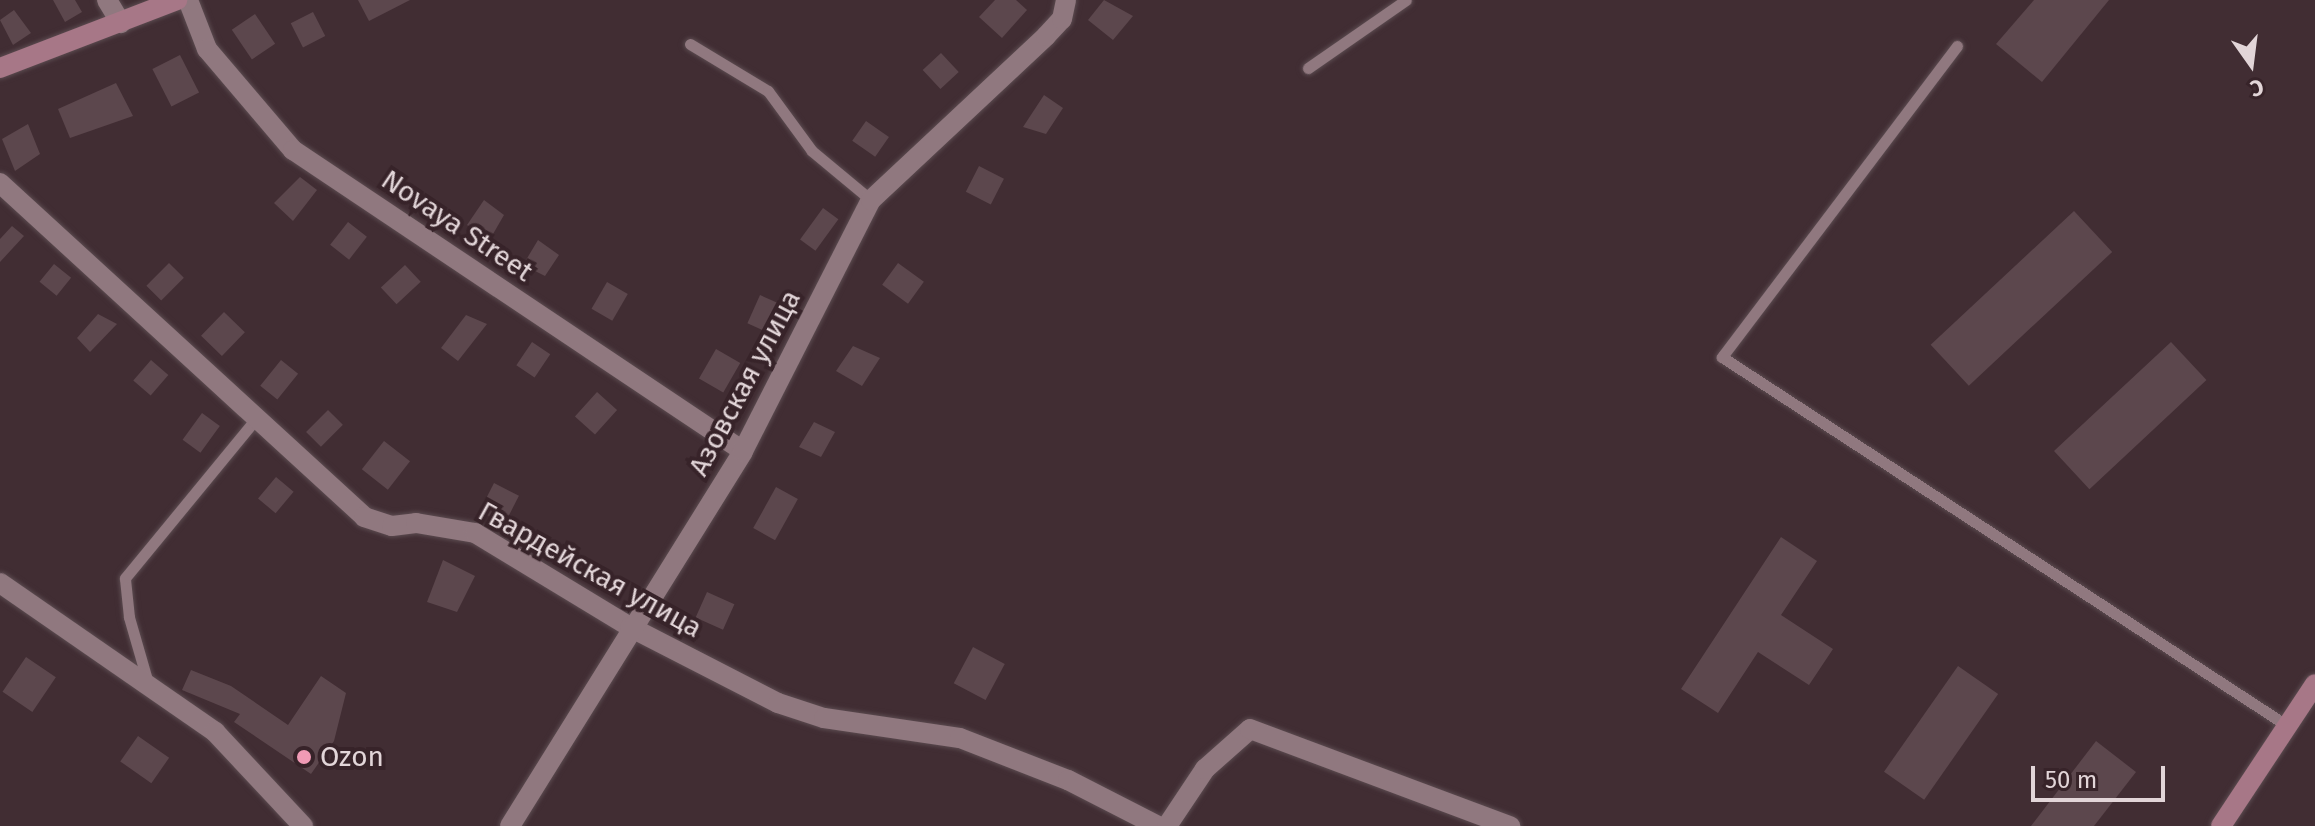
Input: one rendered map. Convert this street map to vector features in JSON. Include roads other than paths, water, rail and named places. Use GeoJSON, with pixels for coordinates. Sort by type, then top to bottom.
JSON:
{"type":"FeatureCollection","features":[{"type":"Feature","properties":{"kind":"street"},"geometry":{"type":"LineString","coordinates":[[107,0],[121,23]]}},
{"type":"Feature","properties":{"kind":"street"},"geometry":{"type":"LineString","coordinates":[[0,68],[177,0]]}},
{"type":"Feature","properties":{"kind":"street","name":"Novaya Street"},"geometry":{"type":"LineString","coordinates":[[188,0],[207,49],[293,150],[743,451]]}},
{"type":"Feature","properties":{"kind":"street","name":"Азовская улица"},"geometry":{"type":"LineString","coordinates":[[510,826],[630,627],[743,451],[871,200],[1054,27],[1066,0]]}},
{"type":"Feature","properties":{"kind":"street","name":"Гвардейская улица"},"geometry":{"type":"LineString","coordinates":[[0,183],[254,421],[364,517],[392,526],[416,523],[475,533],[630,627],[778,703],[824,718],[960,738],[1068,780],[1158,826]]}},
{"type":"Feature","properties":{"kind":"street"},"geometry":{"type":"LineString","coordinates":[[0,583],[215,732],[303,826]]}},
{"type":"Feature","properties":{"kind":"street"},"geometry":{"type":"LineString","coordinates":[[2221,826],[2315,684]]}},
{"type":"Feature","properties":{"kind":"street"},"geometry":{"type":"LineString","coordinates":[[1167,826],[1205,769],[1250,729],[1510,826]]}},
{"type":"Feature","properties":{"kind":"lane"},"geometry":{"type":"LineString","coordinates":[[1308,68],[1406,0]]}},
{"type":"Feature","properties":{"kind":"lane"},"geometry":{"type":"LineString","coordinates":[[690,44],[768,91],[812,151],[871,200]]}},
{"type":"Feature","properties":{"kind":"lane"},"geometry":{"type":"LineString","coordinates":[[1957,46],[1722,357],[2286,725]]}},
{"type":"Feature","properties":{"kind":"lane"},"geometry":{"type":"LineString","coordinates":[[149,685],[129,617],[125,578],[254,421]]}},
{"type":"Feature","properties":{"kind":"place","name":"Ozon"},"geometry":{"type":"Point","coordinates":[304,757]}}]}
